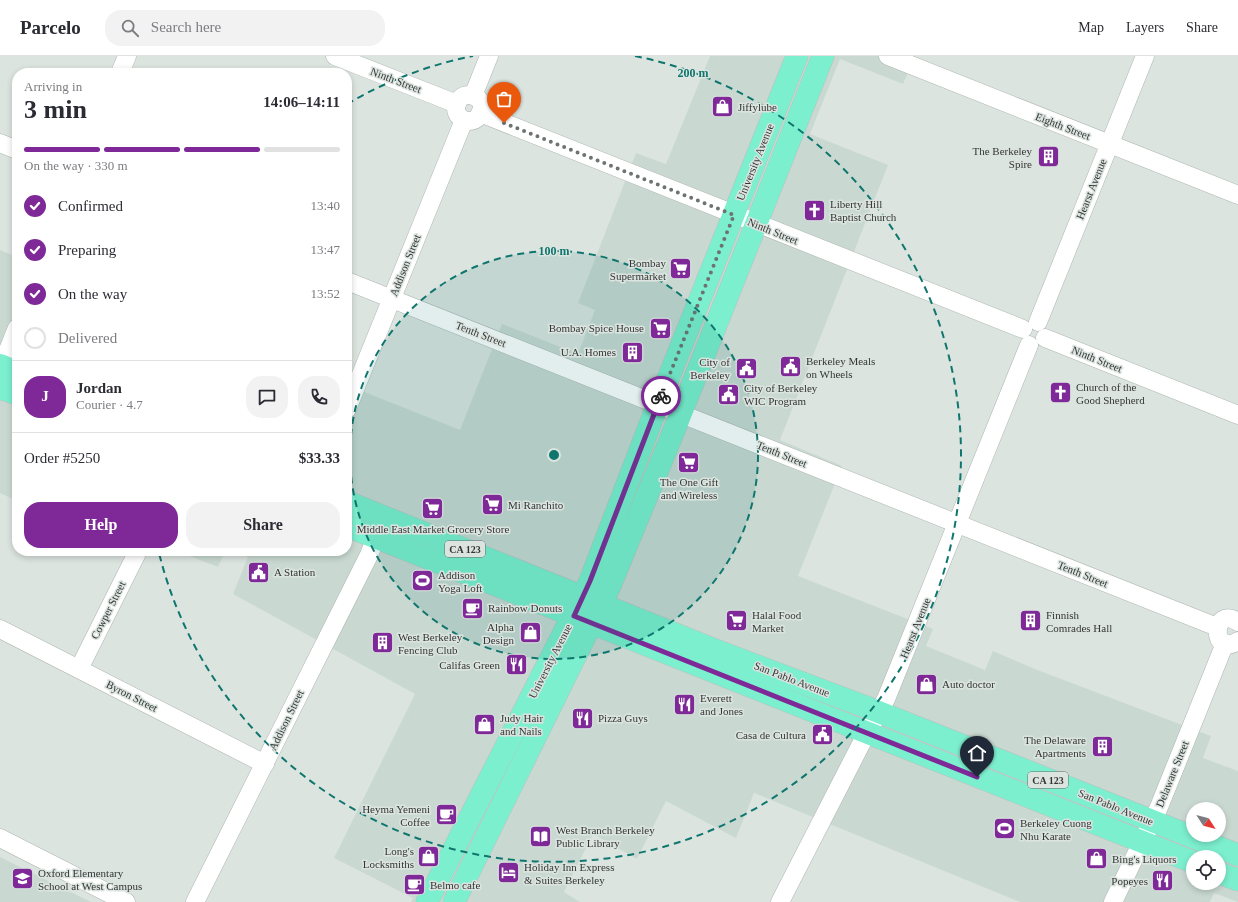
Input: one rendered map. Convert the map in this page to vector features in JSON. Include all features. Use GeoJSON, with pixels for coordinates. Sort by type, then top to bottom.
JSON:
{"type":"FeatureCollection","features":[{"type":"Feature","properties":{"kind":"main road","name":"University Avenue"},"geometry":{"type":"LineString","coordinates":[[428,902],[588,610],[658,405],[797,56]]}},
{"type":"Feature","properties":{"kind":"main road","name":"University Avenue"},"geometry":{"type":"LineString","coordinates":[[454,902],[588,610],[681,414],[823,56]]}},
{"type":"Feature","properties":{"kind":"main road"},"geometry":{"type":"LineString","coordinates":[[0,388],[12,392]]}},
{"type":"Feature","properties":{"kind":"main road","name":"San Pablo Avenue"},"geometry":{"type":"LineString","coordinates":[[352,504],[867,734],[1186,859]]}},
{"type":"Feature","properties":{"kind":"main road","name":"San Pablo Avenue"},"geometry":{"type":"LineString","coordinates":[[352,528],[879,712],[1238,856]]}},
{"type":"Feature","properties":{"kind":"main road"},"geometry":{"type":"LineString","coordinates":[[1226,876],[1238,880]]}},
{"type":"Feature","properties":{"kind":"street"},"geometry":{"type":"LineString","coordinates":[[122,68],[126,56]]}},
{"type":"Feature","properties":{"kind":"street","name":"Ninth Street"},"geometry":{"type":"LineString","coordinates":[[334,56],[460,112]]}},
{"type":"Feature","properties":{"kind":"street"},"geometry":{"type":"LineString","coordinates":[[473,96],[489,56]]}},
{"type":"Feature","properties":{"kind":"street","name":"Eighth Street"},"geometry":{"type":"LineString","coordinates":[[888,56],[1238,195]]}},
{"type":"Feature","properties":{"kind":"street","name":"Hearst Avenue"},"geometry":{"type":"LineString","coordinates":[[780,902],[888,695],[1145,56]]}},
{"type":"Feature","properties":{"kind":"street"},"geometry":{"type":"LineString","coordinates":[[473,96],[481,105],[480,113],[472,121],[460,112],[462,98],[473,96]]}},
{"type":"Feature","properties":{"kind":"street","name":"Addison Street"},"geometry":{"type":"LineString","coordinates":[[352,396],[391,299],[460,112]]}},
{"type":"Feature","properties":{"kind":"street","name":"Ninth Street"},"geometry":{"type":"LineString","coordinates":[[480,113],[1238,415]]}},
{"type":"Feature","properties":{"kind":"street"},"geometry":{"type":"LineString","coordinates":[[0,143],[12,148]]}},
{"type":"Feature","properties":{"kind":"street","name":"Tenth Street"},"geometry":{"type":"LineString","coordinates":[[352,283],[658,405],[958,522],[1217,627]]}},
{"type":"Feature","properties":{"kind":"street"},"geometry":{"type":"LineString","coordinates":[[5,368],[12,345]]}},
{"type":"Feature","properties":{"kind":"street","name":"Addison Street"},"geometry":{"type":"LineString","coordinates":[[195,902],[265,764],[335,620],[369,555],[376,537]]}},
{"type":"Feature","properties":{"kind":"street","name":"Cowper Street"},"geometry":{"type":"LineString","coordinates":[[79,669],[136,556]]}},
{"type":"Feature","properties":{"kind":"street"},"geometry":{"type":"LineString","coordinates":[[1231,642],[1219,638],[1217,627],[1226,619],[1237,617]]}},
{"type":"Feature","properties":{"kind":"street","name":"Byron Street"},"geometry":{"type":"LineString","coordinates":[[0,629],[265,764]]}},
{"type":"Feature","properties":{"kind":"street","name":"Delaware Street"},"geometry":{"type":"LineString","coordinates":[[1113,902],[1143,842],[1231,642]]}},
{"type":"Feature","properties":{"kind":"street"},"geometry":{"type":"LineString","coordinates":[[0,838],[126,902]]}},
{"type":"Feature","properties":{"kind":"shaded area"},"geometry":{"type":"Polygon","coordinates":[[[710,56],[915,56],[903,84],[840,59],[810,134],[888,165],[780,440],[842,466],[798,576],[933,629],[926,646],[985,670],[993,651],[1035,669],[1211,736],[1203,758],[1238,771],[1238,902],[1214,893],[1210,902],[1020,902],[754,793],[736,838],[666,801],[637,859],[593,834],[564,892],[580,902],[411,902],[413,898],[334,858],[415,694],[233,594],[248,557],[245,556],[352,556],[352,387],[460,430],[502,324],[578,354],[595,310],[578,303],[636,153],[666,164],[710,56]]]}},
{"type":"Feature","properties":{"kind":"shaded area"},"geometry":{"type":"Polygon","coordinates":[[[0,250],[12,255],[12,499],[0,493],[0,250]]]}},
{"type":"Feature","properties":{"kind":"shaded area"},"geometry":{"type":"Polygon","coordinates":[[[190,556],[223,556],[218,567],[190,556]]]}},
{"type":"Feature","properties":{"kind":"shaded area","name":"Oxford Elementary School at West Campus"},"geometry":{"type":"Polygon","coordinates":[[[0,857],[91,902],[0,902],[0,857]]]}},
{"type":"Feature","properties":{"kind":"way so far"},"geometry":{"type":"LineString","coordinates":[[504,123],[734,215],[661,396]]}},
{"type":"Feature","properties":{"kind":"place","name":"Jiffylube"},"geometry":{"type":"Point","coordinates":[722,107]}},
{"type":"Feature","properties":{"kind":"place","name":"The Berkeley Spire"},"geometry":{"type":"Point","coordinates":[1048,157]}},
{"type":"Feature","properties":{"kind":"place","name":"Liberty Hill Baptist Church"},"geometry":{"type":"Point","coordinates":[815,210]}},
{"type":"Feature","properties":{"kind":"place","name":"Bombay Supermarket"},"geometry":{"type":"Point","coordinates":[681,269]}},
{"type":"Feature","properties":{"kind":"place","name":"Bombay Spice House"},"geometry":{"type":"Point","coordinates":[660,328]}},
{"type":"Feature","properties":{"kind":"place","name":"U.A. Homes"},"geometry":{"type":"Point","coordinates":[632,352]}},
{"type":"Feature","properties":{"kind":"place","name":"Berkeley Meals on Wheels"},"geometry":{"type":"Point","coordinates":[791,367]}},
{"type":"Feature","properties":{"kind":"place","name":"City of Berkeley"},"geometry":{"type":"Point","coordinates":[746,368]}},
{"type":"Feature","properties":{"kind":"place","name":"Church of the Good Shepherd"},"geometry":{"type":"Point","coordinates":[1060,393]}},
{"type":"Feature","properties":{"kind":"place","name":"City of Berkeley WIC Program"},"geometry":{"type":"Point","coordinates":[728,394]}},
{"type":"Feature","properties":{"kind":"place","name":"The One Gift and Wireless"},"geometry":{"type":"Point","coordinates":[689,462]}},
{"type":"Feature","properties":{"kind":"place","name":"Mi Ranchito"},"geometry":{"type":"Point","coordinates":[493,505]}},
{"type":"Feature","properties":{"kind":"place","name":"Middle East Market Grocery Store"},"geometry":{"type":"Point","coordinates":[433,509]}},
{"type":"Feature","properties":{"kind":"place","name":"A Station"},"geometry":{"type":"Point","coordinates":[259,572]}},
{"type":"Feature","properties":{"kind":"place","name":"Addison Yoga Loft"},"geometry":{"type":"Point","coordinates":[423,581]}},
{"type":"Feature","properties":{"kind":"place","name":"Rainbow Donuts"},"geometry":{"type":"Point","coordinates":[473,608]}},
{"type":"Feature","properties":{"kind":"place","name":"Halal Food Market"},"geometry":{"type":"Point","coordinates":[737,621]}},
{"type":"Feature","properties":{"kind":"place","name":"Finnish Comrades Hall"},"geometry":{"type":"Point","coordinates":[1030,621]}},
{"type":"Feature","properties":{"kind":"place","name":"Alpha Design"},"geometry":{"type":"Point","coordinates":[530,633]}},
{"type":"Feature","properties":{"kind":"place","name":"West Berkeley Fencing Club"},"geometry":{"type":"Point","coordinates":[383,643]}},
{"type":"Feature","properties":{"kind":"place","name":"Califas Green"},"geometry":{"type":"Point","coordinates":[516,665]}},
{"type":"Feature","properties":{"kind":"place","name":"Auto doctor"},"geometry":{"type":"Point","coordinates":[926,684]}},
{"type":"Feature","properties":{"kind":"place","name":"Everett and Jones"},"geometry":{"type":"Point","coordinates":[684,704]}},
{"type":"Feature","properties":{"kind":"place","name":"Pizza Guys"},"geometry":{"type":"Point","coordinates":[583,718]}},
{"type":"Feature","properties":{"kind":"place","name":"Judy Hair and Nails"},"geometry":{"type":"Point","coordinates":[485,724]}},
{"type":"Feature","properties":{"kind":"place","name":"Casa de Cultura"},"geometry":{"type":"Point","coordinates":[822,735]}},
{"type":"Feature","properties":{"kind":"place","name":"The Delaware Apartments"},"geometry":{"type":"Point","coordinates":[1102,746]}},
{"type":"Feature","properties":{"kind":"place","name":"Heyma Yemeni Coffee"},"geometry":{"type":"Point","coordinates":[446,815]}},
{"type":"Feature","properties":{"kind":"place","name":"Berkeley Cuong Nhu Karate"},"geometry":{"type":"Point","coordinates":[1005,829]}},
{"type":"Feature","properties":{"kind":"place","name":"West Branch Berkeley Public Library"},"geometry":{"type":"Point","coordinates":[540,836]}},
{"type":"Feature","properties":{"kind":"place","name":"Long's Locksmiths"},"geometry":{"type":"Point","coordinates":[429,857]}},
{"type":"Feature","properties":{"kind":"place","name":"Bing's Liquors"},"geometry":{"type":"Point","coordinates":[1097,859]}},
{"type":"Feature","properties":{"kind":"place","name":"Holiday Inn Express & Suites Berkeley"},"geometry":{"type":"Point","coordinates":[509,873]}},
{"type":"Feature","properties":{"kind":"place","name":"Oxford Elementary School at West Campus"},"geometry":{"type":"Point","coordinates":[23,879]}},
{"type":"Feature","properties":{"kind":"place","name":"Popeyes"},"geometry":{"type":"Point","coordinates":[1163,881]}},
{"type":"Feature","properties":{"kind":"place","name":"Belmo cafe"},"geometry":{"type":"Point","coordinates":[414,885]}},
{"type":"Feature","properties":{"kind":"route"},"geometry":{"type":"LineString","coordinates":[[661,396],[590,581],[574,616],[977,777]]}}]}
